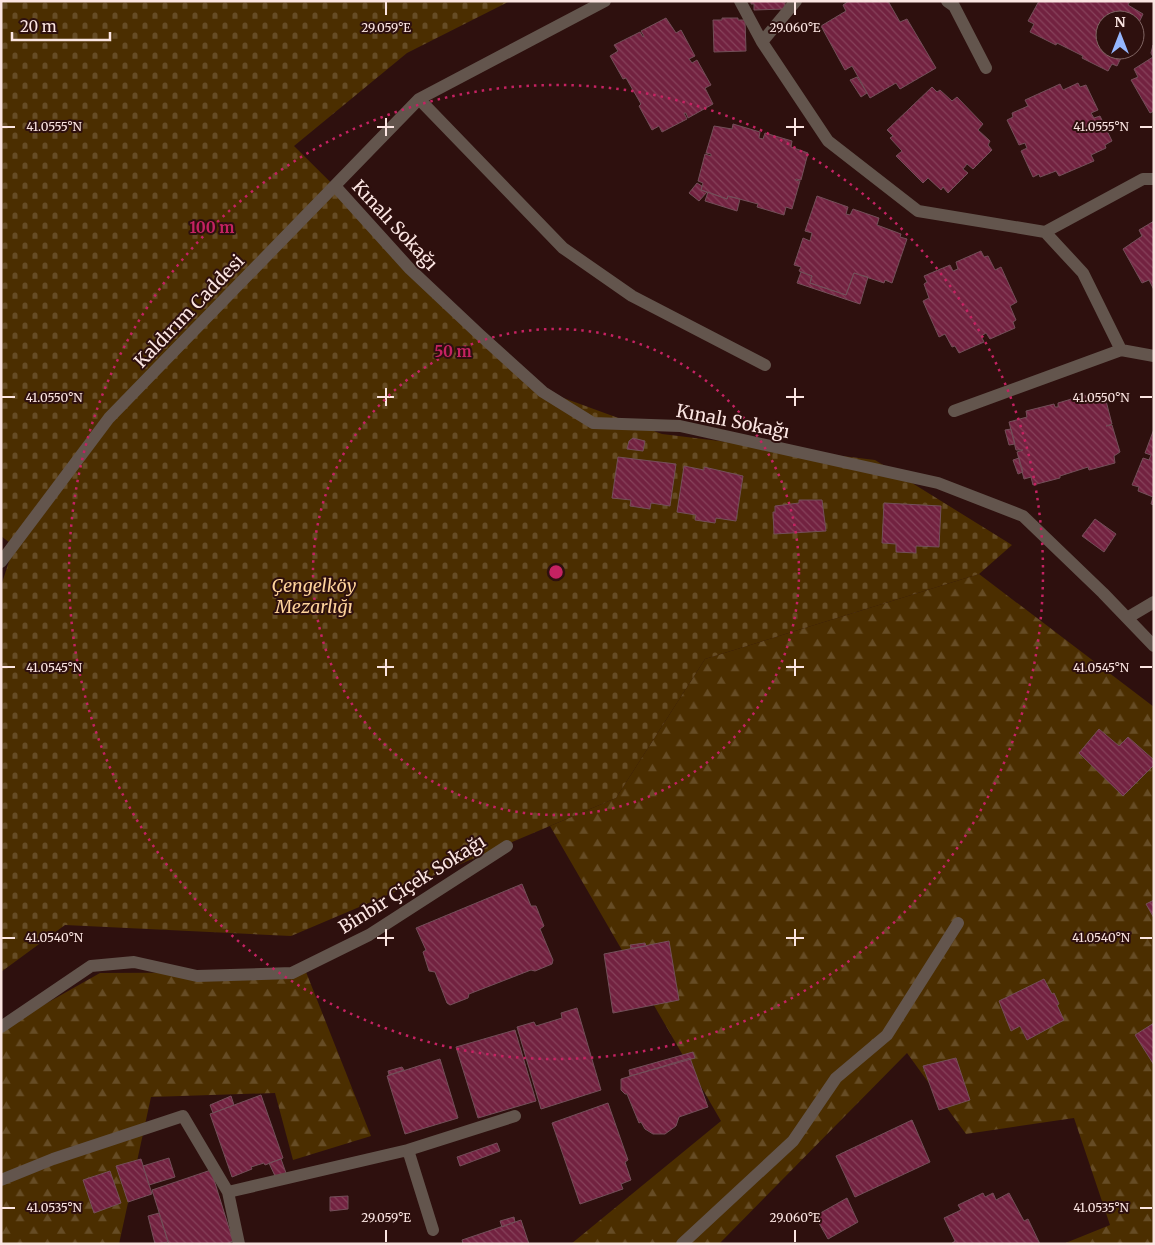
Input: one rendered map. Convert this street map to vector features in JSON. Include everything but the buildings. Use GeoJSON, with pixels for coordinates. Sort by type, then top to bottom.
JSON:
{"type":"FeatureCollection","features":[{"type":"Feature","properties":{"kind":"street","name":"Kaldırım Caddesi"},"geometry":{"type":"LineString","coordinates":[[1,562],[110,418],[419,99],[604,1]]}},
{"type":"Feature","properties":{"kind":"street"},"geometry":{"type":"LineString","coordinates":[[740,1],[762,42],[828,141],[918,211],[1045,232],[1083,273],[1120,350]]}},
{"type":"Feature","properties":{"kind":"street"},"geometry":{"type":"LineString","coordinates":[[762,42],[796,1]]}},
{"type":"Feature","properties":{"kind":"street"},"geometry":{"type":"LineString","coordinates":[[955,3],[986,68]]}},
{"type":"Feature","properties":{"kind":"street"},"geometry":{"type":"LineString","coordinates":[[419,99],[563,248],[632,296],[764,365]]}},
{"type":"Feature","properties":{"kind":"street"},"geometry":{"type":"LineString","coordinates":[[1045,232],[1143,179],[1154,179]]}},
{"type":"Feature","properties":{"kind":"street","name":"Kınalı Sokağı"},"geometry":{"type":"LineString","coordinates":[[335,186],[410,268],[479,334],[543,392],[593,423],[680,426],[938,483],[1023,516],[1154,646]]}},
{"type":"Feature","properties":{"kind":"street"},"geometry":{"type":"LineString","coordinates":[[954,411],[1120,350],[1154,356]]}},
{"type":"Feature","properties":{"kind":"street"},"geometry":{"type":"LineString","coordinates":[[1127,618],[1154,602]]}},
{"type":"Feature","properties":{"kind":"street","name":"Binbir Çiçek Sokağı"},"geometry":{"type":"LineString","coordinates":[[1,1028],[91,966],[134,962],[197,976],[292,973],[369,935],[507,846]]}},
{"type":"Feature","properties":{"kind":"street"},"geometry":{"type":"LineString","coordinates":[[682,1244],[793,1141],[836,1078],[887,1035],[958,923]]}},
{"type":"Feature","properties":{"kind":"street"},"geometry":{"type":"LineString","coordinates":[[1,1180],[53,1159],[183,1116],[228,1192],[240,1244]]}},
{"type":"Feature","properties":{"kind":"street"},"geometry":{"type":"LineString","coordinates":[[228,1192],[408,1150],[515,1116]]}},
{"type":"Feature","properties":{"kind":"street"},"geometry":{"type":"LineString","coordinates":[[408,1150],[433,1230]]}},
{"type":"Feature","properties":{"kind":"green space","name":"Çengelköy Mezarlığı"},"geometry":{"type":"Polygon","coordinates":[[[1,1],[510,1],[407,53],[294,146],[539,389],[662,434],[875,460],[1012,545],[979,574],[705,659],[616,798],[291,936],[65,925],[1,972],[1,586],[14,546],[1,536],[1,1]]]}},
{"type":"Feature","properties":{"kind":"green space"},"geometry":{"type":"Polygon","coordinates":[[[979,574],[1154,707],[1154,1244],[1063,1244],[1110,1225],[1074,1118],[966,1134],[907,1053],[719,1244],[571,1244],[721,1121],[550,826],[616,798],[705,659],[979,574]]]}},
{"type":"Feature","properties":{"kind":"green space"},"geometry":{"type":"Polygon","coordinates":[[[306,972],[371,1136],[293,1160],[275,1093],[151,1097],[119,1244],[1,1244],[1,1029],[100,973],[306,972]]]}}]}
